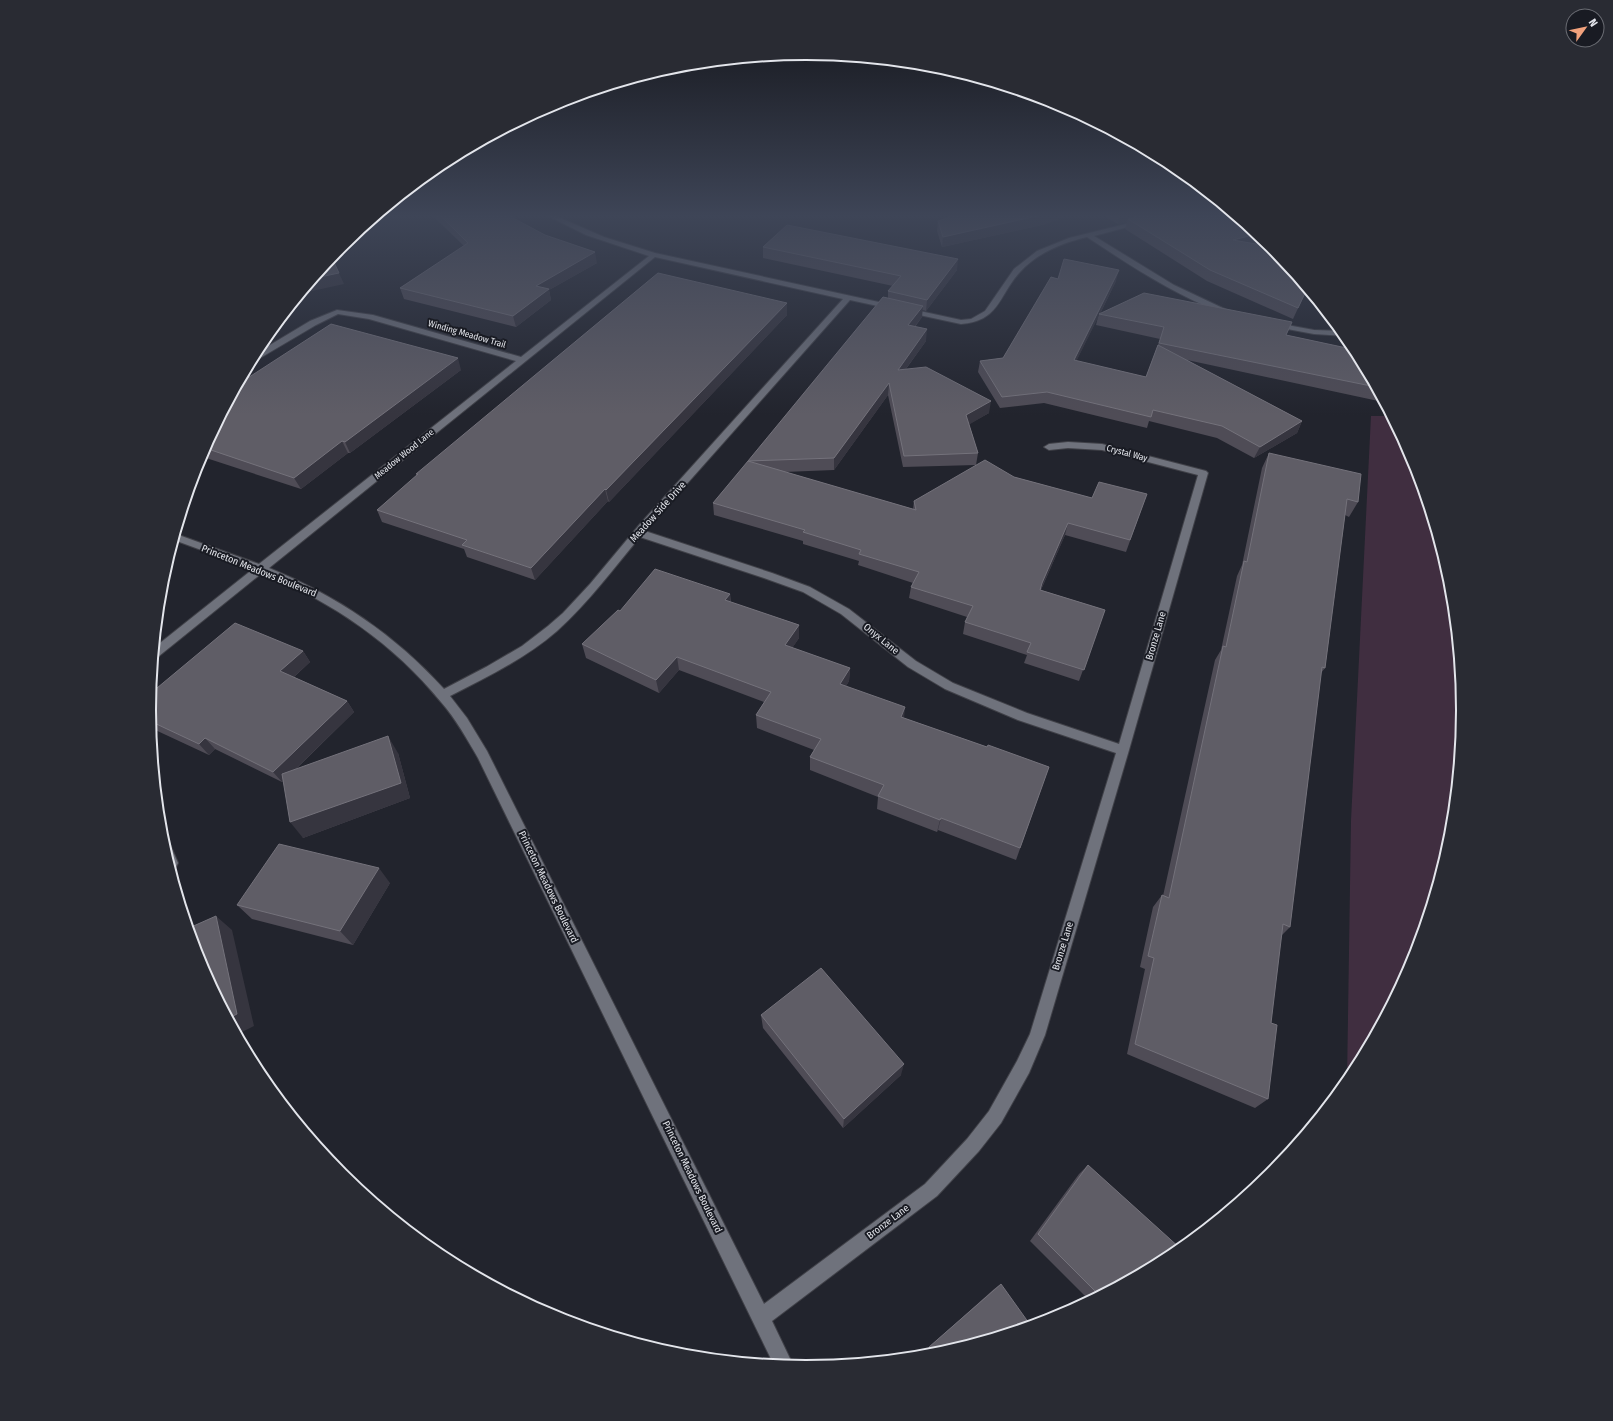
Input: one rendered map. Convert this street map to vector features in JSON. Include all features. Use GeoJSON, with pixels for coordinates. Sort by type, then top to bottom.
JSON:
{"type":"FeatureCollection","features":[{"type":"Feature","properties":{"kind":"street","name":"Meadow Wood Lane"},"geometry":{"type":"LineString","coordinates":[[159,649],[620,282]]}},
{"type":"Feature","properties":{"kind":"street"},"geometry":{"type":"LineString","coordinates":[[777,282],[961,322],[973,321],[988,313],[1009,282]]}},
{"type":"Feature","properties":{"kind":"street"},"geometry":{"type":"LineString","coordinates":[[1164,282],[1183,294],[1236,314]]}},
{"type":"Feature","properties":{"kind":"street","name":"Meadow Side Drive"},"geometry":{"type":"LineString","coordinates":[[442,696],[507,660],[537,640],[551,629],[587,594],[638,533],[848,298]]}},
{"type":"Feature","properties":{"kind":"street","name":"Winding Meadow Trail"},"geometry":{"type":"LineString","coordinates":[[264,351],[313,322],[337,312],[370,316],[522,360]]}},
{"type":"Feature","properties":{"kind":"street"},"geometry":{"type":"LineString","coordinates":[[1267,323],[1314,332],[1336,333]]}},
{"type":"Feature","properties":{"kind":"street","name":"Crystal Way"},"geometry":{"type":"LineString","coordinates":[[1049,447],[1068,445],[1102,447],[1203,473]]}},
{"type":"Feature","properties":{"kind":"street","name":"Bronze Lane"},"geometry":{"type":"LineString","coordinates":[[762,1317],[931,1190],[973,1145],[995,1117],[1023,1067],[1037,1035],[1123,750],[1203,473]]}},
{"type":"Feature","properties":{"kind":"street","name":"Onyx Lane"},"geometry":{"type":"LineString","coordinates":[[638,533],[786,581],[815,593],[833,602],[902,656],[949,686],[1003,709],[1123,750]]}},
{"type":"Feature","properties":{"kind":"street","name":"Princeton Meadows Boulevard"},"geometry":{"type":"LineString","coordinates":[[179,539],[311,590],[354,616],[393,647],[459,715],[483,755],[782,1360]]}},
{"type":"Feature","properties":{"kind":"shaded area"},"geometry":{"type":"Polygon","coordinates":[[[1371,416],[1386,416],[1407,462],[1422,501],[1435,542],[1445,584],[1456,668],[1456,753],[1445,837],[1435,879],[1422,920],[1390,998],[1370,1036],[1347,1072],[1351,821],[1371,416]]]}},
{"type":"Feature","properties":{"kind":"building"},"geometry":{"type":"Polygon","coordinates":[[[409,282],[542,282],[536,286],[549,289],[513,316],[400,288],[409,282]]]}},
{"type":"Feature","properties":{"kind":"building"},"geometry":{"type":"Polygon","coordinates":[[[647,282],[698,282],[787,303],[606,490],[605,489],[531,568],[462,545],[467,540],[377,510],[418,474],[416,474],[647,282]]]}},
{"type":"Feature","properties":{"kind":"building"},"geometry":{"type":"Polygon","coordinates":[[[896,282],[940,282],[927,300],[888,291],[896,282]]]}},
{"type":"Feature","properties":{"kind":"building"},"geometry":{"type":"Polygon","coordinates":[[[1048,282],[1113,282],[1074,360],[1146,377],[1158,345],[1302,421],[1260,447],[1222,426],[1153,410],[1151,417],[1047,392],[1002,397],[980,361],[1003,358],[1048,282]]]}},
{"type":"Feature","properties":{"kind":"building"},"geometry":{"type":"Polygon","coordinates":[[[1239,282],[1296,282],[1305,293],[1298,308],[1239,282]]]}},
{"type":"Feature","properties":{"kind":"building"},"geometry":{"type":"Polygon","coordinates":[[[1144,293],[1292,322],[1286,335],[1346,348],[1370,386],[1159,343],[1164,327],[1099,314],[1144,293]]]}},
{"type":"Feature","properties":{"kind":"building"},"geometry":{"type":"Polygon","coordinates":[[[883,297],[923,306],[908,325],[927,329],[898,370],[926,367],[991,401],[966,415],[978,453],[904,456],[889,383],[834,458],[748,461],[883,297]]]}},
{"type":"Feature","properties":{"kind":"building"},"geometry":{"type":"Polygon","coordinates":[[[331,324],[458,358],[345,442],[342,441],[294,478],[211,450],[223,423],[247,378],[331,324]]]}},
{"type":"Feature","properties":{"kind":"building"},"geometry":{"type":"Polygon","coordinates":[[[1269,453],[1361,474],[1358,502],[1347,499],[1325,668],[1322,667],[1290,927],[1283,924],[1271,1023],[1277,1025],[1268,1099],[1135,1044],[1154,958],[1148,956],[1162,895],[1169,898],[1223,646],[1226,647],[1244,561],[1247,562],[1269,453]]]}},
{"type":"Feature","properties":{"kind":"building"},"geometry":{"type":"Polygon","coordinates":[[[985,460],[1014,477],[1092,498],[1099,482],[1147,494],[1130,540],[1068,523],[1042,583],[1040,590],[1105,610],[1084,670],[1027,652],[1031,643],[965,622],[973,606],[911,587],[919,572],[859,554],[861,550],[803,532],[805,530],[713,503],[748,461],[916,510],[914,501],[985,460]]]}},
{"type":"Feature","properties":{"kind":"building"},"geometry":{"type":"Polygon","coordinates":[[[655,569],[730,594],[725,600],[799,625],[785,645],[850,668],[840,684],[905,707],[901,717],[987,747],[988,745],[1049,767],[1020,848],[941,818],[940,820],[878,796],[884,785],[810,757],[821,739],[756,715],[771,692],[677,657],[656,680],[582,644],[618,610],[620,611],[655,569]]]}},
{"type":"Feature","properties":{"kind":"building"},"geometry":{"type":"Polygon","coordinates":[[[235,623],[303,651],[280,671],[347,701],[273,772],[205,738],[199,744],[156,724],[157,688],[235,623]]]}},
{"type":"Feature","properties":{"kind":"building"},"geometry":{"type":"Polygon","coordinates":[[[388,736],[401,783],[290,822],[282,774],[388,736]]]}},
{"type":"Feature","properties":{"kind":"building"},"geometry":{"type":"Polygon","coordinates":[[[279,844],[379,868],[340,931],[237,905],[279,844]]]}},
{"type":"Feature","properties":{"kind":"building"},"geometry":{"type":"Polygon","coordinates":[[[216,916],[237,1014],[233,1016],[206,959],[193,926],[216,916]]]}},
{"type":"Feature","properties":{"kind":"building"},"geometry":{"type":"Polygon","coordinates":[[[821,968],[904,1064],[844,1119],[761,1015],[821,968]]]}},
{"type":"Feature","properties":{"kind":"building"},"geometry":{"type":"Polygon","coordinates":[[[1088,1165],[1177,1245],[1132,1274],[1097,1293],[1038,1234],[1088,1165]]]}},
{"type":"Feature","properties":{"kind":"building"},"geometry":{"type":"Polygon","coordinates":[[[1001,1284],[1028,1321],[975,1339],[933,1349],[930,1349],[929,1347],[1001,1284]]]}}]}
